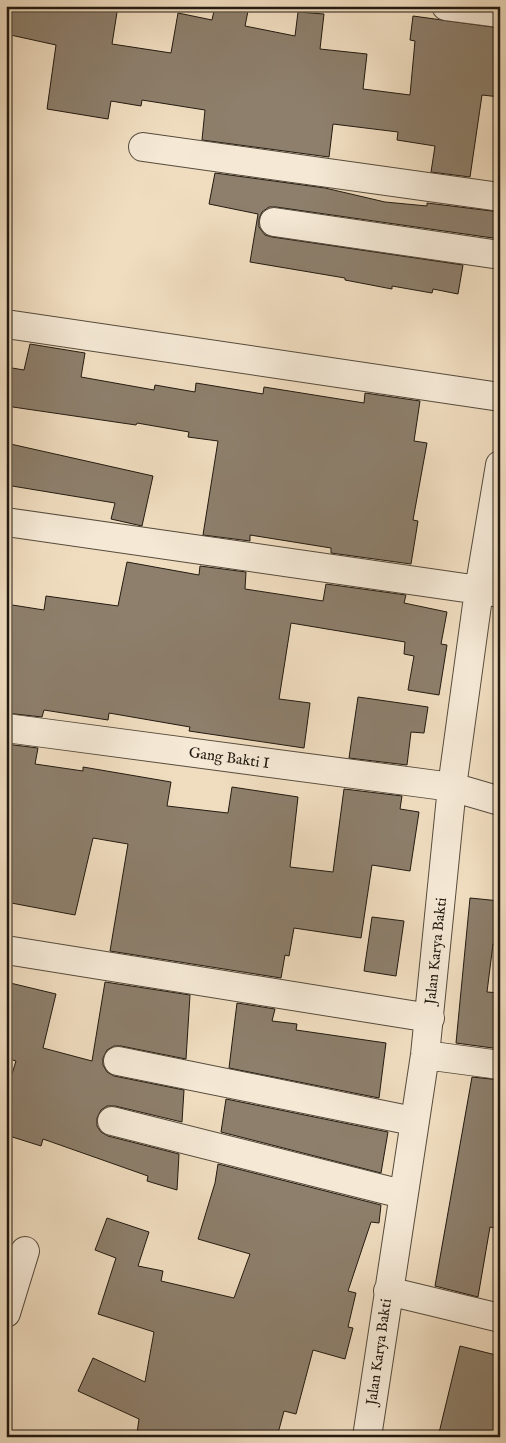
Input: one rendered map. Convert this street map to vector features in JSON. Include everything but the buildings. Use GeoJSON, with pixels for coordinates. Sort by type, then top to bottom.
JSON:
{"type":"FeatureCollection","features":[{"type":"Feature","properties":{"kind":"street"},"geometry":{"type":"LineString","coordinates":[[446,6],[500,13]]}},
{"type":"Feature","properties":{"kind":"street"},"geometry":{"type":"LineString","coordinates":[[143,146],[500,197]]}},
{"type":"Feature","properties":{"kind":"street"},"geometry":{"type":"LineString","coordinates":[[274,222],[500,255]]}},
{"type":"Feature","properties":{"kind":"street"},"geometry":{"type":"LineString","coordinates":[[6,324],[500,397]]}},
{"type":"Feature","properties":{"kind":"street","name":"Jalan Karya Bakti"},"geometry":{"type":"LineString","coordinates":[[367,1437],[402,1194],[430,1018],[452,787],[489,592],[500,465]]}},
{"type":"Feature","properties":{"kind":"street"},"geometry":{"type":"LineString","coordinates":[[6,522],[489,592]]}},
{"type":"Feature","properties":{"kind":"street","name":"Gang Bakti I"},"geometry":{"type":"LineString","coordinates":[[6,728],[452,787],[500,802]]}},
{"type":"Feature","properties":{"kind":"street"},"geometry":{"type":"LineString","coordinates":[[6,950],[430,1018]]}},
{"type":"Feature","properties":{"kind":"street"},"geometry":{"type":"LineString","coordinates":[[424,1055],[500,1065]]}},
{"type":"Feature","properties":{"kind":"street"},"geometry":{"type":"LineString","coordinates":[[118,1061],[413,1121]]}},
{"type":"Feature","properties":{"kind":"street"},"geometry":{"type":"LineString","coordinates":[[112,1121],[402,1194]]}},
{"type":"Feature","properties":{"kind":"street"},"geometry":{"type":"LineString","coordinates":[[6,1313],[25,1251]]}},
{"type":"Feature","properties":{"kind":"street"},"geometry":{"type":"LineString","coordinates":[[388,1291],[500,1318]]}}]}
